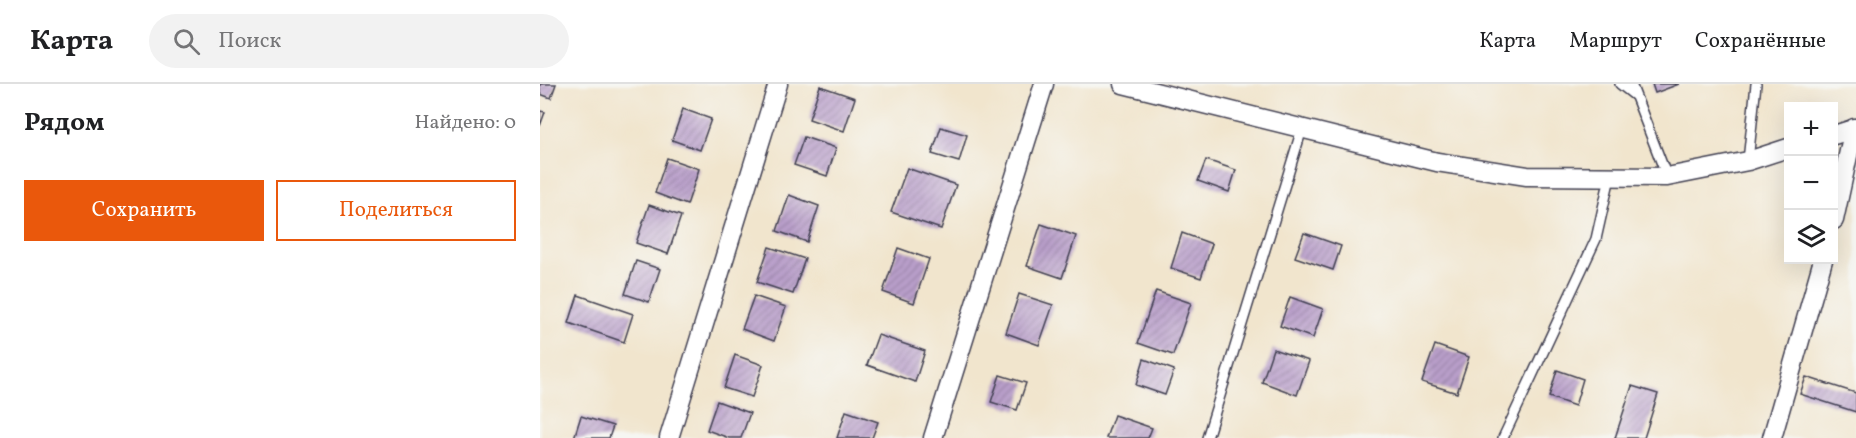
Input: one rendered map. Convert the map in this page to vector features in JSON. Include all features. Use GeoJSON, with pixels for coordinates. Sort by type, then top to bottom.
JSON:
{"type":"FeatureCollection","features":[{"type":"Feature","properties":{"kind":"street"},"geometry":{"type":"LineString","coordinates":[[669,438],[778,84]]}},
{"type":"Feature","properties":{"kind":"street"},"geometry":{"type":"LineString","coordinates":[[933,438],[1044,84]]}},
{"type":"Feature","properties":{"kind":"street"},"geometry":{"type":"LineString","coordinates":[[1123,84],[1437,162],[1527,176],[1667,177],[1748,161],[1784,149]]}},
{"type":"Feature","properties":{"kind":"street"},"geometry":{"type":"LineString","coordinates":[[1838,133],[1855,128]]}},
{"type":"Feature","properties":{"kind":"street"},"geometry":{"type":"LineString","coordinates":[[1835,210],[1855,128]]}},
{"type":"Feature","properties":{"kind":"street"},"geometry":{"type":"LineString","coordinates":[[1772,438],[1822,264]]}},
{"type":"Feature","properties":{"kind":"lane"},"geometry":{"type":"LineString","coordinates":[[1620,84],[1636,97]]}},
{"type":"Feature","properties":{"kind":"lane"},"geometry":{"type":"LineString","coordinates":[[1631,84],[1667,177]]}},
{"type":"Feature","properties":{"kind":"lane"},"geometry":{"type":"LineString","coordinates":[[1748,161],[1756,84]]}},
{"type":"Feature","properties":{"kind":"lane"},"geometry":{"type":"LineString","coordinates":[[1207,438],[1302,129]]}},
{"type":"Feature","properties":{"kind":"lane"},"geometry":{"type":"LineString","coordinates":[[1503,438],[1596,239],[1610,177]]}},
{"type":"Feature","properties":{"kind":"building"},"geometry":{"type":"Polygon","coordinates":[[[540,84],[556,84],[551,98],[540,94],[540,84]]]}},
{"type":"Feature","properties":{"kind":"building"},"geometry":{"type":"Polygon","coordinates":[[[1652,84],[1679,84],[1655,93],[1652,84]]]}},
{"type":"Feature","properties":{"kind":"building"},"geometry":{"type":"Polygon","coordinates":[[[820,86],[855,98],[844,131],[809,119],[820,86]]]}},
{"type":"Feature","properties":{"kind":"building"},"geometry":{"type":"Polygon","coordinates":[[[683,109],[711,119],[700,150],[672,140],[683,109]]]}},
{"type":"Feature","properties":{"kind":"building"},"geometry":{"type":"Polygon","coordinates":[[[540,111],[545,112],[540,126],[540,111]]]}},
{"type":"Feature","properties":{"kind":"building"},"geometry":{"type":"Polygon","coordinates":[[[941,127],[967,135],[959,162],[932,154],[941,127]]]}},
{"type":"Feature","properties":{"kind":"building"},"geometry":{"type":"Polygon","coordinates":[[[804,137],[836,148],[827,176],[794,165],[804,137]]]}},
{"type":"Feature","properties":{"kind":"building"},"geometry":{"type":"Polygon","coordinates":[[[667,158],[699,169],[687,205],[655,193],[667,158]]]}},
{"type":"Feature","properties":{"kind":"building"},"geometry":{"type":"Polygon","coordinates":[[[1206,160],[1236,170],[1229,192],[1198,181],[1206,160]]]}},
{"type":"Feature","properties":{"kind":"building"},"geometry":{"type":"Polygon","coordinates":[[[907,168],[956,185],[941,229],[891,212],[907,168]]]}},
{"type":"Feature","properties":{"kind":"building"},"geometry":{"type":"Polygon","coordinates":[[[789,195],[819,206],[807,242],[777,231],[789,195]]]}},
{"type":"Feature","properties":{"kind":"building"},"geometry":{"type":"Polygon","coordinates":[[[649,205],[681,216],[668,254],[636,243],[649,205]]]}},
{"type":"Feature","properties":{"kind":"building"},"geometry":{"type":"Polygon","coordinates":[[[1041,224],[1076,236],[1062,278],[1027,266],[1041,224]]]}},
{"type":"Feature","properties":{"kind":"building"},"geometry":{"type":"Polygon","coordinates":[[[1182,233],[1212,244],[1201,278],[1171,268],[1182,233]]]}},
{"type":"Feature","properties":{"kind":"building"},"geometry":{"type":"Polygon","coordinates":[[[1304,233],[1341,246],[1333,270],[1295,257],[1304,233]]]}},
{"type":"Feature","properties":{"kind":"building"},"geometry":{"type":"Polygon","coordinates":[[[769,247],[805,259],[793,294],[757,282],[769,247]]]}},
{"type":"Feature","properties":{"kind":"building"},"geometry":{"type":"Polygon","coordinates":[[[898,248],[929,259],[914,303],[883,292],[898,248]]]}},
{"type":"Feature","properties":{"kind":"building"},"geometry":{"type":"Polygon","coordinates":[[[636,261],[660,269],[649,302],[625,294],[636,261]]]}},
{"type":"Feature","properties":{"kind":"building"},"geometry":{"type":"Polygon","coordinates":[[[1156,291],[1191,303],[1173,355],[1138,343],[1156,291]]]}},
{"type":"Feature","properties":{"kind":"building"},"geometry":{"type":"Polygon","coordinates":[[[1019,294],[1053,305],[1039,345],[1006,333],[1019,294]]]}},
{"type":"Feature","properties":{"kind":"building"},"geometry":{"type":"Polygon","coordinates":[[[578,295],[633,314],[624,342],[569,323],[578,295]]]}},
{"type":"Feature","properties":{"kind":"building"},"geometry":{"type":"Polygon","coordinates":[[[754,296],[786,307],[774,341],[742,329],[754,296]]]}},
{"type":"Feature","properties":{"kind":"building"},"geometry":{"type":"Polygon","coordinates":[[[1290,297],[1323,309],[1313,338],[1280,326],[1290,297]]]}},
{"type":"Feature","properties":{"kind":"building"},"geometry":{"type":"Polygon","coordinates":[[[878,335],[925,351],[915,382],[867,365],[878,335]]]}},
{"type":"Feature","properties":{"kind":"building"},"geometry":{"type":"Polygon","coordinates":[[[1435,345],[1469,357],[1457,393],[1422,382],[1435,345]]]}},
{"type":"Feature","properties":{"kind":"building"},"geometry":{"type":"Polygon","coordinates":[[[1273,349],[1309,361],[1297,395],[1262,382],[1273,349]]]}},
{"type":"Feature","properties":{"kind":"building"},"geometry":{"type":"Polygon","coordinates":[[[735,355],[763,365],[752,397],[724,388],[735,355]]]}},
{"type":"Feature","properties":{"kind":"building"},"geometry":{"type":"Polygon","coordinates":[[[1144,359],[1174,370],[1165,395],[1136,385],[1144,359]]]}},
{"type":"Feature","properties":{"kind":"building"},"geometry":{"type":"Polygon","coordinates":[[[1557,370],[1583,379],[1575,406],[1549,397],[1557,370]]]}},
{"type":"Feature","properties":{"kind":"building"},"geometry":{"type":"Polygon","coordinates":[[[1000,375],[1026,383],[1017,410],[991,402],[1000,375]]]}},
{"type":"Feature","properties":{"kind":"building"},"geometry":{"type":"Polygon","coordinates":[[[1806,377],[1856,393],[1856,412],[1800,394],[1806,377]]]}},
{"type":"Feature","properties":{"kind":"building"},"geometry":{"type":"Polygon","coordinates":[[[1632,386],[1658,394],[1644,438],[1615,438],[1632,386]]]}},
{"type":"Feature","properties":{"kind":"building"},"geometry":{"type":"Polygon","coordinates":[[[717,401],[750,413],[741,438],[729,438],[707,430],[717,401]]]}},
{"type":"Feature","properties":{"kind":"building"},"geometry":{"type":"Polygon","coordinates":[[[846,411],[878,422],[872,438],[837,438],[846,411]]]}},
{"type":"Feature","properties":{"kind":"building"},"geometry":{"type":"Polygon","coordinates":[[[1114,415],[1152,428],[1148,438],[1106,438],[1114,415]]]}},
{"type":"Feature","properties":{"kind":"building"},"geometry":{"type":"Polygon","coordinates":[[[581,416],[613,426],[609,438],[574,438],[581,416]]]}}]}
